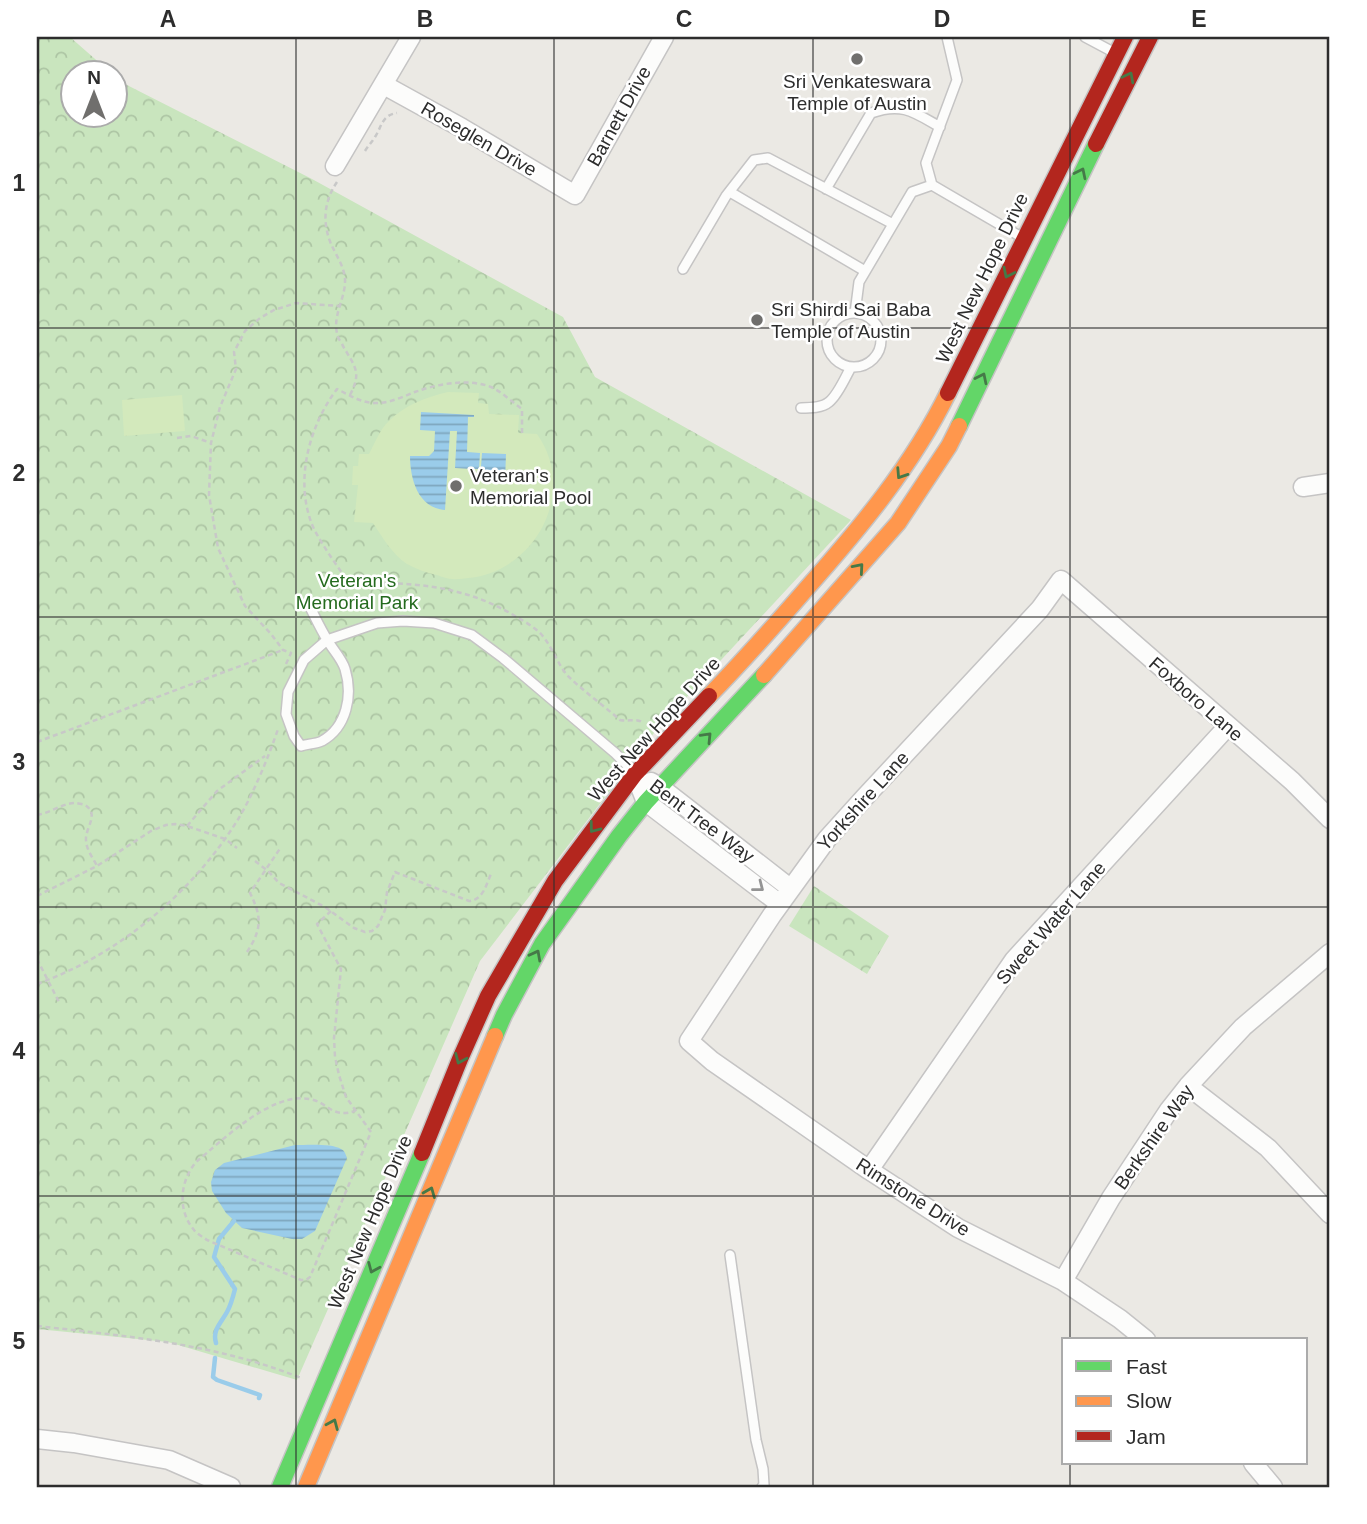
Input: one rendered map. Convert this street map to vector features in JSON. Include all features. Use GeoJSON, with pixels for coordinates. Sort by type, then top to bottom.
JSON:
{"type":"FeatureCollection","features":[{"type":"Feature","properties":{"kind":"main road","name":"West New Hope Drive"},"geometry":{"type":"LineString","coordinates":[[280,1487],[488,996],[555,881],[635,774],[751,653],[895,482],[933,423],[1125,37]]}},
{"type":"Feature","properties":{"kind":"main road"},"geometry":{"type":"LineString","coordinates":[[306,1487],[505,1015],[542,944],[646,802],[733,710],[898,523],[949,446],[1150,37]]}},
{"type":"Feature","properties":{"kind":"street"},"geometry":{"type":"LineString","coordinates":[[339,171],[411,37]]}},
{"type":"Feature","properties":{"kind":"street","name":"Barnett Drive"},"geometry":{"type":"LineString","coordinates":[[575,195],[664,37]]}},
{"type":"Feature","properties":{"kind":"street","name":"Roseglen Drive"},"geometry":{"type":"LineString","coordinates":[[383,85],[575,195]]}},
{"type":"Feature","properties":{"kind":"street"},"geometry":{"type":"LineString","coordinates":[[1303,487],[1330,483]]}},
{"type":"Feature","properties":{"kind":"street","name":"Foxboro Lane"},"geometry":{"type":"LineString","coordinates":[[1061,580],[1292,782],[1330,819]]}},
{"type":"Feature","properties":{"kind":"street","name":"Yorkshire Lane"},"geometry":{"type":"LineString","coordinates":[[690,1041],[790,888],[827,839],[1040,609],[1061,580]]}},
{"type":"Feature","properties":{"kind":"street","name":"Sweet Water Lane"},"geometry":{"type":"LineString","coordinates":[[869,1170],[1014,960],[1228,726]]}},
{"type":"Feature","properties":{"kind":"street","name":"Bent Tree Way"},"geometry":{"type":"LineString","coordinates":[[635,774],[660,787],[790,888]]}},
{"type":"Feature","properties":{"kind":"street","name":"Bent Tree Way"},"geometry":{"type":"LineString","coordinates":[[635,774],[646,802],[780,904]]}},
{"type":"Feature","properties":{"kind":"street","name":"Berkshire Way"},"geometry":{"type":"LineString","coordinates":[[1063,1281],[1111,1198],[1188,1086],[1243,1027],[1330,953]]}},
{"type":"Feature","properties":{"kind":"street","name":"Rimstone Drive"},"geometry":{"type":"LineString","coordinates":[[690,1041],[712,1061],[869,1170],[958,1228],[1063,1281],[1121,1319],[1144,1338]]}},
{"type":"Feature","properties":{"kind":"street"},"geometry":{"type":"LineString","coordinates":[[1188,1086],[1268,1148],[1330,1214]]}},
{"type":"Feature","properties":{"kind":"street"},"geometry":{"type":"LineString","coordinates":[[37,1439],[169,1460],[231,1487]]}},
{"type":"Feature","properties":{"kind":"street"},"geometry":{"type":"LineString","coordinates":[[1254,1464],[1273,1487]]}},
{"type":"Feature","properties":{"kind":"lane"},"geometry":{"type":"LineString","coordinates":[[947,37],[957,80],[926,163],[932,185],[1025,240]]}},
{"type":"Feature","properties":{"kind":"lane"},"geometry":{"type":"LineString","coordinates":[[1085,37],[1117,54]]}},
{"type":"Feature","properties":{"kind":"lane"},"geometry":{"type":"LineString","coordinates":[[826,189],[871,113],[907,108],[940,127]]}},
{"type":"Feature","properties":{"kind":"lane"},"geometry":{"type":"LineString","coordinates":[[683,269],[730,192],[754,159],[768,158],[893,224]]}},
{"type":"Feature","properties":{"kind":"lane"},"geometry":{"type":"LineString","coordinates":[[855,313],[859,282],[912,192],[932,185]]}},
{"type":"Feature","properties":{"kind":"lane"},"geometry":{"type":"LineString","coordinates":[[730,192],[865,271]]}},
{"type":"Feature","properties":{"kind":"lane"},"geometry":{"type":"LineString","coordinates":[[845,314],[863,314],[876,325],[881,342],[879,350],[868,363],[851,367],[843,365],[829,352],[827,334],[837,318],[845,314]]}},
{"type":"Feature","properties":{"kind":"lane"},"geometry":{"type":"LineString","coordinates":[[801,408],[813,408],[829,402],[851,367]]}},
{"type":"Feature","properties":{"kind":"lane"},"geometry":{"type":"LineString","coordinates":[[310,607],[327,640],[345,667],[347,708],[337,728],[320,742],[300,746],[286,714],[288,692],[304,660],[327,640],[377,623],[434,623],[472,635],[503,658],[615,753],[635,774]]}},
{"type":"Feature","properties":{"kind":"lane"},"geometry":{"type":"LineString","coordinates":[[730,1255],[756,1440],[763,1469],[762,1487]]}},
{"type":"Feature","properties":{"kind":"path"},"geometry":{"type":"LineString","coordinates":[[365,151],[386,116],[396,113],[403,115]]}},
{"type":"Feature","properties":{"kind":"path"},"geometry":{"type":"LineString","coordinates":[[339,171],[327,201],[325,225],[345,279],[336,314],[338,337],[358,376],[350,395]]}},
{"type":"Feature","properties":{"kind":"path"},"geometry":{"type":"LineString","coordinates":[[283,673],[291,653],[283,650],[245,606],[218,548],[209,495],[211,443],[220,407],[236,369],[233,352],[245,331],[274,310],[296,303],[339,306]]}},
{"type":"Feature","properties":{"kind":"path"},"geometry":{"type":"LineString","coordinates":[[522,433],[522,409],[489,387],[468,383],[430,386],[392,401],[378,403],[361,401],[337,389],[327,402],[312,435],[307,459],[306,497],[313,526],[350,584],[387,582],[418,585],[452,590],[485,600],[522,620],[542,635],[568,675],[620,720],[642,722]]}},
{"type":"Feature","properties":{"kind":"path"},"geometry":{"type":"LineString","coordinates":[[177,438],[191,436],[211,443]]}},
{"type":"Feature","properties":{"kind":"path"},"geometry":{"type":"LineString","coordinates":[[37,742],[283,650]]}},
{"type":"Feature","properties":{"kind":"path"},"geometry":{"type":"LineString","coordinates":[[37,984],[90,961],[144,924],[188,885],[225,839],[244,808],[278,729],[277,719]]}},
{"type":"Feature","properties":{"kind":"path"},"geometry":{"type":"LineString","coordinates":[[187,826],[217,791],[268,755]]}},
{"type":"Feature","properties":{"kind":"path"},"geometry":{"type":"LineString","coordinates":[[37,815],[74,803],[88,807],[92,817],[85,838],[86,845],[97,866]]}},
{"type":"Feature","properties":{"kind":"path"},"geometry":{"type":"LineString","coordinates":[[37,911],[37,896],[97,866],[151,831],[166,825],[187,826],[225,839],[237,848]]}},
{"type":"Feature","properties":{"kind":"path"},"geometry":{"type":"LineString","coordinates":[[247,952],[256,935],[259,918],[259,910],[250,893],[281,847]]}},
{"type":"Feature","properties":{"kind":"path"},"geometry":{"type":"LineString","coordinates":[[255,862],[279,883],[365,932],[372,931],[382,919],[387,892],[395,872],[469,901],[474,901],[482,894],[491,874]]}},
{"type":"Feature","properties":{"kind":"path"},"geometry":{"type":"LineString","coordinates":[[331,911],[317,924],[341,969],[335,1017],[335,1057],[346,1097],[371,1132],[310,1277],[301,1280],[207,1240],[195,1231],[186,1219],[182,1194],[189,1170],[252,1116],[295,1099],[319,1102],[339,1114],[355,1111]]}},
{"type":"Feature","properties":{"kind":"path"},"geometry":{"type":"LineString","coordinates":[[37,959],[60,1004]]}},
{"type":"Feature","properties":{"kind":"path"},"geometry":{"type":"LineString","coordinates":[[37,1326],[178,1344],[245,1360],[301,1378]]}},
{"type":"Feature","properties":{"kind":"green space","name":"Veteran's Memorial Park"},"geometry":{"type":"Polygon","coordinates":[[[37,37],[70,37],[96,60],[60,60],[60,130],[130,130],[130,87],[312,179],[563,317],[595,377],[851,520],[657,729],[480,961],[297,1380],[168,1342],[37,1329],[37,37]]]}},
{"type":"Feature","properties":{"kind":"green space","name":"Veteran's Memorial Pool"},"geometry":{"type":"Polygon","coordinates":[[[448,392],[479,393],[478,403],[488,404],[489,414],[519,415],[518,433],[537,434],[549,456],[553,480],[551,503],[544,525],[531,544],[514,561],[493,572],[457,579],[425,572],[407,564],[392,551],[373,523],[354,522],[358,485],[352,485],[353,466],[358,466],[359,454],[369,454],[389,421],[416,402],[448,392]]]}},
{"type":"Feature","properties":{"kind":"green space"},"geometry":{"type":"Polygon","coordinates":[[[182,395],[185,431],[124,436],[122,400],[182,395]]]}},
{"type":"Feature","properties":{"kind":"green space"},"geometry":{"type":"Polygon","coordinates":[[[814,886],[889,936],[867,974],[789,926],[814,886]]]}},
{"type":"Feature","properties":{"kind":"water"},"geometry":{"type":"Polygon","coordinates":[[[421,412],[474,415],[468,417],[467,452],[480,453],[479,469],[474,469],[474,474],[471,474],[471,469],[455,468],[457,431],[450,431],[445,510],[428,504],[414,483],[410,456],[429,456],[434,451],[435,431],[420,430],[421,412]]]}},
{"type":"Feature","properties":{"kind":"water"},"geometry":{"type":"Polygon","coordinates":[[[482,453],[506,454],[505,481],[480,480],[482,453]]]}},
{"type":"Feature","properties":{"kind":"water"},"geometry":{"type":"Polygon","coordinates":[[[295,1145],[337,1147],[347,1158],[315,1231],[302,1239],[292,1239],[242,1228],[226,1213],[212,1191],[211,1182],[215,1170],[224,1163],[295,1145]]]}},
{"type":"Feature","properties":{"kind":"waterway"},"geometry":{"type":"LineString","coordinates":[[216,1343],[216,1330],[232,1301],[235,1289],[214,1257],[219,1239],[234,1221]]}},
{"type":"Feature","properties":{"kind":"waterway"},"geometry":{"type":"LineString","coordinates":[[215,1358],[213,1377],[260,1395],[259,1398]]}},
{"type":"Feature","properties":{"kind":"traffic: fast"},"geometry":{"type":"LineString","coordinates":[[959,426],[1096,144]]}},
{"type":"Feature","properties":{"kind":"traffic: fast"},"geometry":{"type":"LineString","coordinates":[[495,1036],[542,944],[619,836],[646,802],[764,675]]}},
{"type":"Feature","properties":{"kind":"traffic: fast"},"geometry":{"type":"LineString","coordinates":[[280,1487],[422,1153]]}},
{"type":"Feature","properties":{"kind":"traffic: slow"},"geometry":{"type":"LineString","coordinates":[[709,696],[783,616],[865,519],[902,471],[948,393]]}},
{"type":"Feature","properties":{"kind":"traffic: slow"},"geometry":{"type":"LineString","coordinates":[[764,675],[898,523],[949,446],[959,426]]}},
{"type":"Feature","properties":{"kind":"traffic: slow"},"geometry":{"type":"LineString","coordinates":[[306,1487],[495,1036]]}},
{"type":"Feature","properties":{"kind":"traffic: jam"},"geometry":{"type":"LineString","coordinates":[[948,393],[1125,37]]}},
{"type":"Feature","properties":{"kind":"traffic: jam"},"geometry":{"type":"LineString","coordinates":[[1096,144],[1150,37]]}},
{"type":"Feature","properties":{"kind":"traffic: jam"},"geometry":{"type":"LineString","coordinates":[[422,1153],[488,996],[555,881],[635,774],[709,696]]}},
{"type":"Feature","properties":{"kind":"place","name":"Sri Venkateswara Temple of Austin"},"geometry":{"type":"Point","coordinates":[857,59]}},
{"type":"Feature","properties":{"kind":"place","name":"Sri Shirdi Sai Baba Temple of Austin"},"geometry":{"type":"Point","coordinates":[757,320]}},
{"type":"Feature","properties":{"kind":"place","name":"Veteran's Memorial Pool"},"geometry":{"type":"Point","coordinates":[456,486]}}]}
